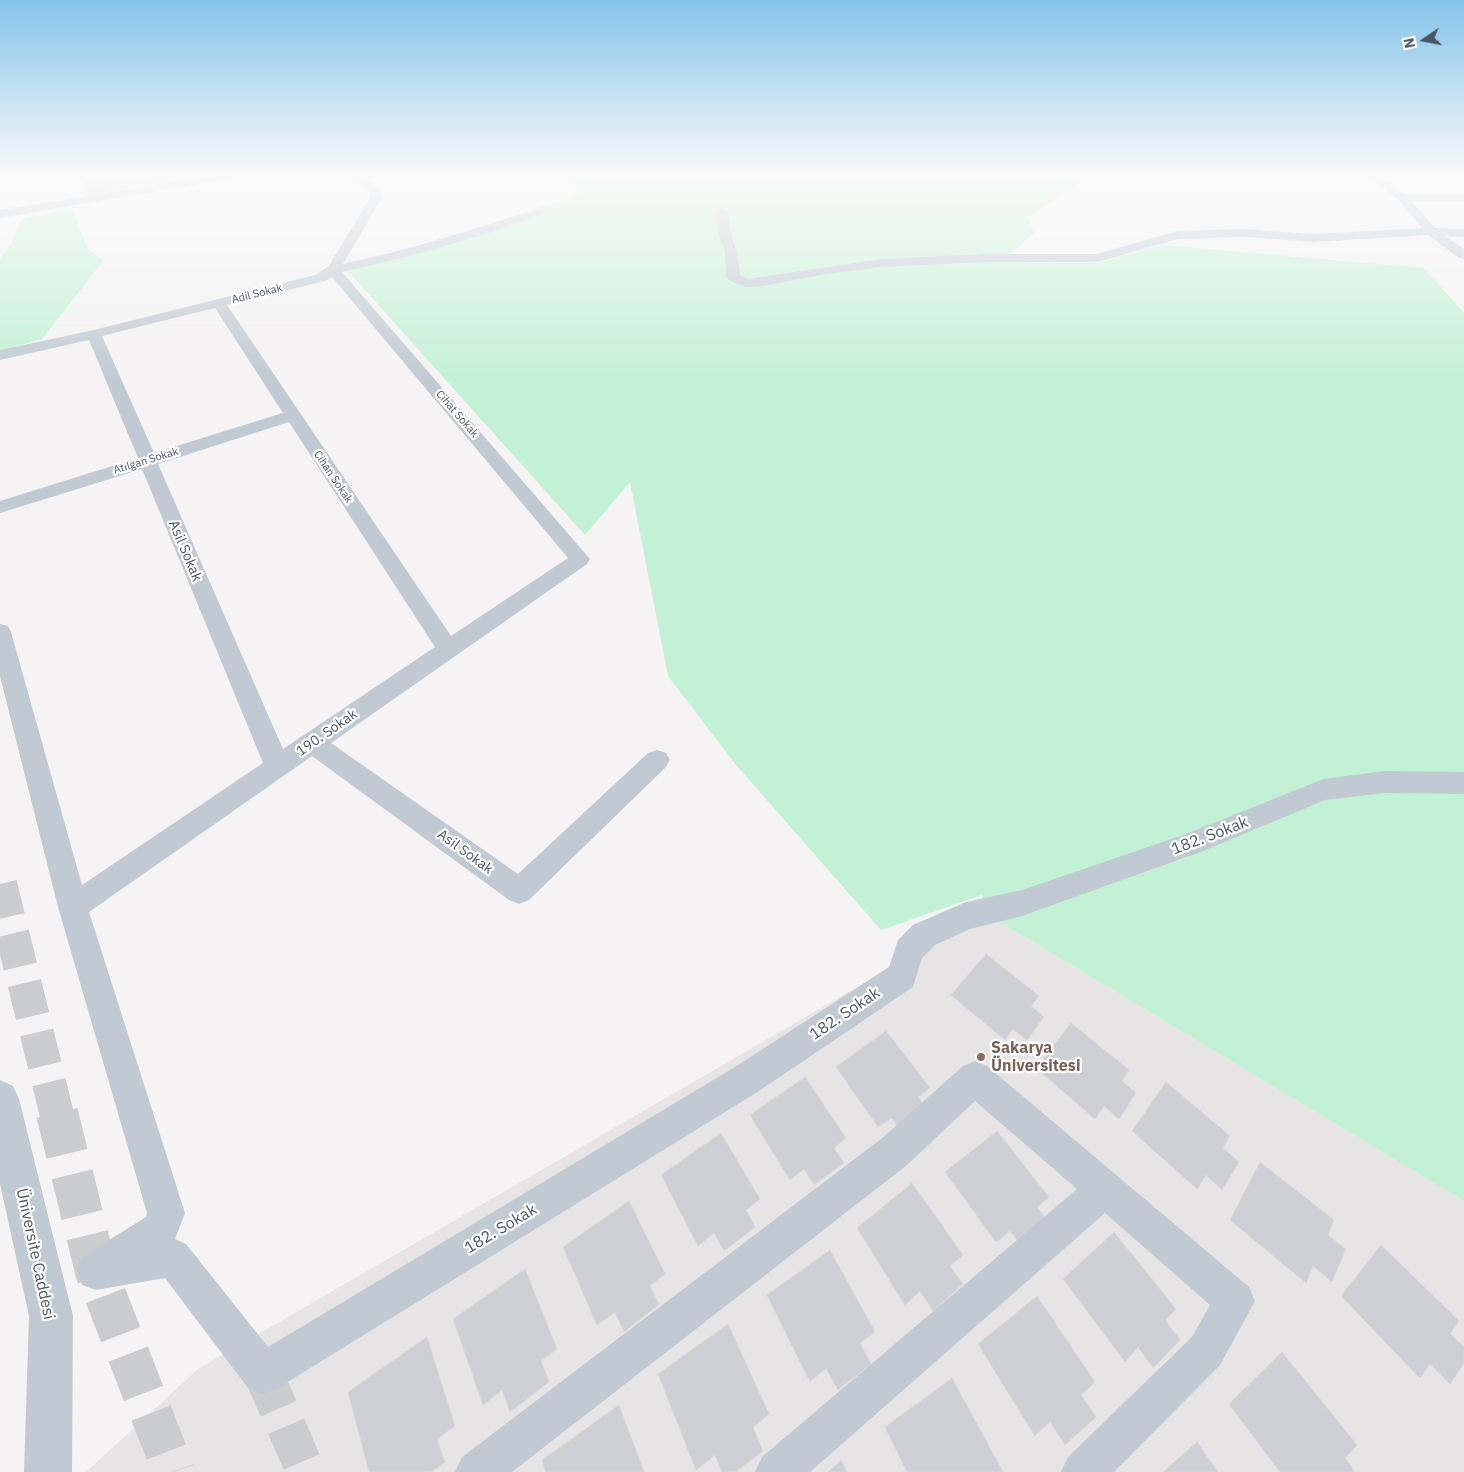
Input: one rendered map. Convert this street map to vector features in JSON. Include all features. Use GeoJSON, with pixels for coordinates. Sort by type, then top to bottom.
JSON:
{"type":"FeatureCollection","features":[{"type":"Feature","properties":{"kind":"street"},"geometry":{"type":"LineString","coordinates":[[333,270],[349,243]]}},
{"type":"Feature","properties":{"kind":"street","name":"Adil Sokak"},"geometry":{"type":"LineString","coordinates":[[0,355],[219,304],[320,278],[333,270],[442,243]]}},
{"type":"Feature","properties":{"kind":"street"},"geometry":{"type":"LineString","coordinates":[[728,243],[731,253],[733,276],[746,282],[763,282],[826,270],[882,263],[986,258],[1098,258],[1151,243]]}},
{"type":"Feature","properties":{"kind":"street"},"geometry":{"type":"LineString","coordinates":[[1447,243],[1464,255]]}},
{"type":"Feature","properties":{"kind":"street","name":"Cihat Sokak"},"geometry":{"type":"LineString","coordinates":[[333,270],[580,559]]}},
{"type":"Feature","properties":{"kind":"street","name":"Cihan Sokak"},"geometry":{"type":"LineString","coordinates":[[219,304],[448,650]]}},
{"type":"Feature","properties":{"kind":"street","name":"Asil Sokak"},"geometry":{"type":"LineString","coordinates":[[94,334],[278,766]]}},
{"type":"Feature","properties":{"kind":"street","name":"Atılgan Sokak"},"geometry":{"type":"LineString","coordinates":[[0,506],[292,416]]}},
{"type":"Feature","properties":{"kind":"street","name":"190. Sokak"},"geometry":{"type":"LineString","coordinates":[[74,908],[580,559]]}},
{"type":"Feature","properties":{"kind":"street"},"geometry":{"type":"LineString","coordinates":[[0,632],[74,908]]}},
{"type":"Feature","properties":{"kind":"street","name":"Asil Sokak"},"geometry":{"type":"LineString","coordinates":[[312,743],[519,891],[657,760]]}},
{"type":"Feature","properties":{"kind":"street","name":"182. Sokak"},"geometry":{"type":"LineString","coordinates":[[74,908],[166,1212],[160,1230],[96,1271],[172,1257],[263,1374],[739,1084],[812,1036],[902,976],[909,950],[924,935],[966,916],[1022,903],[1174,850],[1323,790],[1385,782],[1464,783]]}},
{"type":"Feature","properties":{"kind":"street"},"geometry":{"type":"LineString","coordinates":[[477,1472],[894,1152],[975,1078],[1235,1301],[1206,1351],[1083,1472]]}},
{"type":"Feature","properties":{"kind":"street","name":"Üniversite Caddesi"},"geometry":{"type":"LineString","coordinates":[[0,1098],[51,1316],[48,1472]]}},
{"type":"Feature","properties":{"kind":"street"},"geometry":{"type":"LineString","coordinates":[[777,1472],[1106,1189]]}},
{"type":"Feature","properties":{"kind":"shaded area","name":"Sakarya Üniversitesi"},"geometry":{"type":"Polygon","coordinates":[[[985,913],[1464,1201],[1464,1472],[86,1472],[198,1369],[985,913]]]}},
{"type":"Feature","properties":{"kind":"green space"},"geometry":{"type":"Polygon","coordinates":[[[12,243],[86,243],[88,249],[103,261],[42,339],[0,351],[0,258],[12,243]]]}},
{"type":"Feature","properties":{"kind":"green space"},"geometry":{"type":"Polygon","coordinates":[[[431,243],[1023,243],[1000,262],[1097,263],[1161,245],[1424,268],[1464,313],[1464,1201],[985,913],[982,895],[881,930],[736,765],[668,676],[630,482],[585,535],[347,270],[431,243]]]}},
{"type":"Feature","properties":{"kind":"building"},"geometry":{"type":"Polygon","coordinates":[[[986,954],[1039,996],[1031,1006],[1044,1017],[1027,1040],[1013,1029],[1005,1040],[951,995],[986,954]]]}},
{"type":"Feature","properties":{"kind":"building"},"geometry":{"type":"Polygon","coordinates":[[[1071,1023],[1129,1070],[1122,1081],[1136,1093],[1119,1119],[1104,1106],[1095,1119],[1036,1068],[1071,1023]]]}},
{"type":"Feature","properties":{"kind":"building"},"geometry":{"type":"Polygon","coordinates":[[[886,1031],[930,1088],[918,1097],[929,1112],[902,1132],[892,1118],[878,1127],[836,1067],[886,1031]]]}},
{"type":"Feature","properties":{"kind":"building"},"geometry":{"type":"Polygon","coordinates":[[[805,1077],[846,1138],[834,1148],[844,1163],[814,1185],[804,1169],[790,1180],[750,1115],[805,1077]]]}},
{"type":"Feature","properties":{"kind":"building"},"geometry":{"type":"Polygon","coordinates":[[[1166,1082],[1230,1136],[1223,1148],[1239,1162],[1222,1190],[1206,1175],[1197,1189],[1132,1131],[1166,1082]]]}},
{"type":"Feature","properties":{"kind":"building"},"geometry":{"type":"Polygon","coordinates":[[[997,1131],[1049,1197],[1037,1207],[1050,1224],[1023,1248],[1010,1231],[996,1242],[945,1172],[997,1131]]]}},
{"type":"Feature","properties":{"kind":"building"},"geometry":{"type":"Polygon","coordinates":[[[721,1133],[760,1199],[746,1210],[755,1227],[724,1251],[714,1233],[698,1246],[661,1175],[721,1133]]]}},
{"type":"Feature","properties":{"kind":"building"},"geometry":{"type":"Polygon","coordinates":[[[1260,1162],[1334,1220],[1328,1235],[1346,1249],[1332,1282],[1313,1266],[1306,1283],[1230,1220],[1260,1162]]]}},
{"type":"Feature","properties":{"kind":"building"},"geometry":{"type":"Polygon","coordinates":[[[912,1183],[963,1255],[950,1266],[963,1284],[933,1311],[920,1291],[905,1305],[857,1228],[912,1183]]]}},
{"type":"Feature","properties":{"kind":"building"},"geometry":{"type":"Polygon","coordinates":[[[629,1201],[665,1274],[650,1286],[659,1304],[624,1332],[615,1312],[597,1325],[563,1247],[629,1201]]]}},
{"type":"Feature","properties":{"kind":"building"},"geometry":{"type":"Polygon","coordinates":[[[1114,1232],[1176,1309],[1165,1320],[1180,1340],[1153,1368],[1138,1347],[1125,1362],[1063,1279],[1114,1232]]]}},
{"type":"Feature","properties":{"kind":"building"},"geometry":{"type":"Polygon","coordinates":[[[1381,1245],[1459,1321],[1450,1334],[1464,1347],[1464,1363],[1450,1384],[1430,1364],[1420,1378],[1341,1296],[1381,1245]]]}},
{"type":"Feature","properties":{"kind":"building"},"geometry":{"type":"Polygon","coordinates":[[[830,1250],[875,1332],[860,1343],[871,1364],[838,1390],[826,1368],[810,1382],[767,1295],[830,1250]]]}},
{"type":"Feature","properties":{"kind":"building"},"geometry":{"type":"Polygon","coordinates":[[[525,1269],[557,1349],[541,1361],[549,1382],[510,1412],[502,1390],[483,1405],[453,1319],[525,1269]]]}},
{"type":"Feature","properties":{"kind":"building"},"geometry":{"type":"Polygon","coordinates":[[[1037,1296],[1095,1382],[1081,1395],[1096,1417],[1065,1445],[1050,1422],[1035,1436],[978,1344],[1037,1296]]]}},
{"type":"Feature","properties":{"kind":"building"},"geometry":{"type":"Polygon","coordinates":[[[728,1324],[769,1414],[753,1427],[763,1451],[735,1472],[722,1472],[715,1455],[696,1470],[658,1374],[728,1324]]]}},
{"type":"Feature","properties":{"kind":"building"},"geometry":{"type":"Polygon","coordinates":[[[427,1337],[455,1426],[437,1439],[445,1462],[431,1472],[369,1472],[348,1392],[427,1337]]]}},
{"type":"Feature","properties":{"kind":"building"},"geometry":{"type":"Polygon","coordinates":[[[1282,1352],[1357,1445],[1345,1458],[1355,1472],[1280,1472],[1229,1404],[1282,1352]]]}},
{"type":"Feature","properties":{"kind":"building"},"geometry":{"type":"Polygon","coordinates":[[[952,1378],[1003,1472],[907,1472],[885,1427],[952,1378]]]}},
{"type":"Feature","properties":{"kind":"building"},"geometry":{"type":"Polygon","coordinates":[[[619,1405],[644,1472],[546,1472],[542,1460],[619,1405]]]}},
{"type":"Feature","properties":{"kind":"building"},"geometry":{"type":"Polygon","coordinates":[[[1197,1442],[1218,1472],[1163,1472],[1197,1442]]]}},
{"type":"Feature","properties":{"kind":"building"},"geometry":{"type":"Polygon","coordinates":[[[841,1460],[847,1472],[828,1472],[841,1460]]]}},
{"type":"Feature","properties":{"kind":"tunnel"},"geometry":{"type":"LineString","coordinates":[[0,884],[57,1115]]}},
{"type":"Feature","properties":{"kind":"tunnel"},"geometry":{"type":"LineString","coordinates":[[57,1113],[96,1271],[174,1472]]}},
{"type":"Feature","properties":{"kind":"tunnel"},"geometry":{"type":"LineString","coordinates":[[263,1373],[306,1472]]}},
{"type":"Feature","properties":{"kind":"place","name":"Sakarya Üniversitesi"},"geometry":{"type":"Point","coordinates":[981,1057]}}]}
